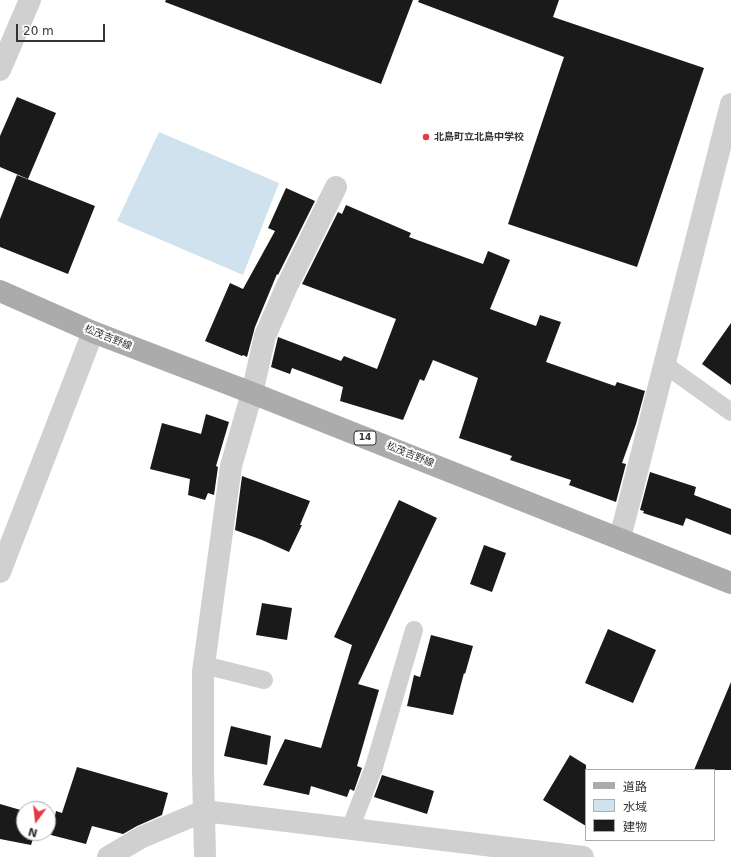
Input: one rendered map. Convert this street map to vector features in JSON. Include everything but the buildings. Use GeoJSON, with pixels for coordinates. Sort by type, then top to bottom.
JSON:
{"type":"FeatureCollection","features":[{"type":"Feature","properties":{"kind":"main road","name":"松茂吉野線"},"geometry":{"type":"LineString","coordinates":[[0,291],[93,332],[252,393],[731,583]]}},
{"type":"Feature","properties":{"kind":"street"},"geometry":{"type":"LineString","coordinates":[[0,70],[30,0]]}},
{"type":"Feature","properties":{"kind":"street"},"geometry":{"type":"LineString","coordinates":[[620,538],[664,364],[727,141],[731,104]]}},
{"type":"Feature","properties":{"kind":"street"},"geometry":{"type":"LineString","coordinates":[[205,857],[202,770],[204,665],[231,466],[252,393],[265,336],[286,288],[336,187]]}},
{"type":"Feature","properties":{"kind":"street"},"geometry":{"type":"LineString","coordinates":[[0,572],[93,332]]}},
{"type":"Feature","properties":{"kind":"street"},"geometry":{"type":"LineString","coordinates":[[108,857],[142,837],[204,811],[583,857]]}},
{"type":"Feature","properties":{"kind":"lane"},"geometry":{"type":"LineString","coordinates":[[664,364],[731,412]]}},
{"type":"Feature","properties":{"kind":"lane"},"geometry":{"type":"LineString","coordinates":[[350,829],[374,767],[414,630]]}},
{"type":"Feature","properties":{"kind":"lane"},"geometry":{"type":"LineString","coordinates":[[204,665],[264,680]]}},
{"type":"Feature","properties":{"kind":"water"},"geometry":{"type":"Polygon","coordinates":[[[159,132],[279,183],[243,275],[117,221],[159,132]]]}},
{"type":"Feature","properties":{"kind":"place","name":"北島町立北島中学校"},"geometry":{"type":"Point","coordinates":[426,137]}}]}
